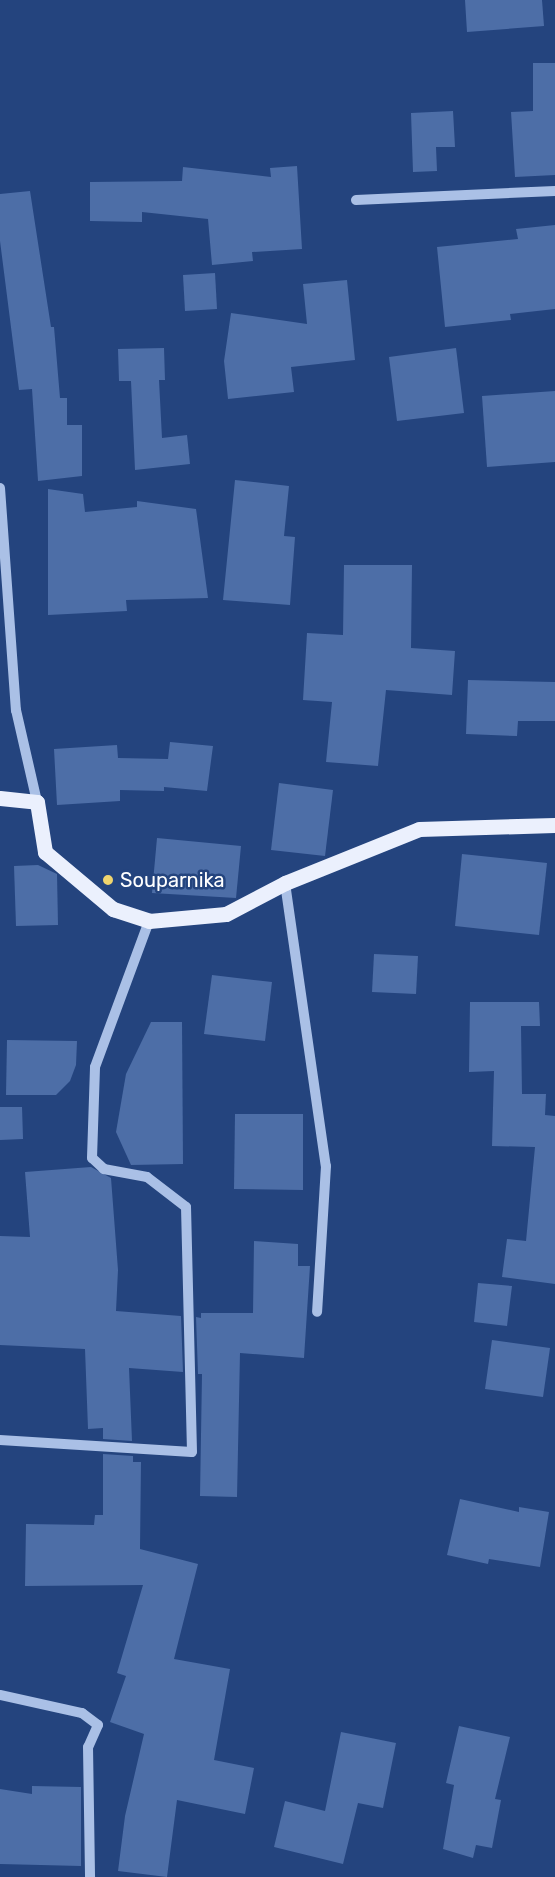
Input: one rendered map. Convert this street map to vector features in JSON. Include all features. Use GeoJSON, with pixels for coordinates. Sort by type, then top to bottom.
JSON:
{"type":"FeatureCollection","features":[{"type":"Feature","properties":{"kind":"main road"},"geometry":{"type":"LineString","coordinates":[[0,798],[37,802],[45,852],[113,909],[150,921],[226,914],[285,884],[419,829],[555,825]]}},
{"type":"Feature","properties":{"kind":"street"},"geometry":{"type":"LineString","coordinates":[[356,200],[555,191]]}},
{"type":"Feature","properties":{"kind":"street"},"geometry":{"type":"LineString","coordinates":[[0,489],[16,710],[37,802]]}},
{"type":"Feature","properties":{"kind":"street"},"geometry":{"type":"LineString","coordinates":[[285,884],[327,1166],[317,1312]]}},
{"type":"Feature","properties":{"kind":"street"},"geometry":{"type":"LineString","coordinates":[[0,1440],[192,1452],[186,1208],[147,1177],[104,1169],[92,1158],[95,1067],[150,921]]}},
{"type":"Feature","properties":{"kind":"street"},"geometry":{"type":"LineString","coordinates":[[0,1695],[82,1713],[98,1725],[88,1747],[90,1877]]}},
{"type":"Feature","properties":{"kind":"building"},"geometry":{"type":"Polygon","coordinates":[[[465,0],[542,0],[544,26],[467,32],[465,0]]]}},
{"type":"Feature","properties":{"kind":"building"},"geometry":{"type":"Polygon","coordinates":[[[533,63],[555,63],[555,175],[515,177],[511,112],[533,111],[533,63]]]}},
{"type":"Feature","properties":{"kind":"building"},"geometry":{"type":"Polygon","coordinates":[[[453,111],[455,147],[436,147],[437,171],[413,172],[411,113],[453,111]]]}},
{"type":"Feature","properties":{"kind":"building"},"geometry":{"type":"Polygon","coordinates":[[[297,166],[302,249],[252,252],[253,261],[212,265],[208,219],[142,212],[142,222],[90,221],[90,182],[182,181],[183,167],[271,177],[270,168],[297,166]]]}},
{"type":"Feature","properties":{"kind":"building"},"geometry":{"type":"Polygon","coordinates":[[[30,191],[51,327],[54,327],[60,398],[67,398],[67,425],[82,425],[82,476],[38,481],[32,389],[19,390],[0,241],[0,194],[30,191]]]}},
{"type":"Feature","properties":{"kind":"building"},"geometry":{"type":"Polygon","coordinates":[[[555,225],[555,309],[510,314],[511,320],[445,327],[437,247],[518,239],[516,229],[555,225]]]}},
{"type":"Feature","properties":{"kind":"building"},"geometry":{"type":"Polygon","coordinates":[[[215,273],[217,309],[185,311],[183,275],[215,273]]]}},
{"type":"Feature","properties":{"kind":"building"},"geometry":{"type":"Polygon","coordinates":[[[347,280],[355,360],[291,367],[294,392],[228,399],[224,361],[231,313],[307,324],[303,284],[347,280]]]}},
{"type":"Feature","properties":{"kind":"building"},"geometry":{"type":"Polygon","coordinates":[[[164,348],[165,380],[159,380],[162,438],[187,435],[190,464],[135,470],[131,381],[119,381],[118,349],[164,348]]]}},
{"type":"Feature","properties":{"kind":"building"},"geometry":{"type":"Polygon","coordinates":[[[456,348],[464,413],[397,421],[389,357],[456,348]]]}},
{"type":"Feature","properties":{"kind":"building"},"geometry":{"type":"Polygon","coordinates":[[[555,391],[555,462],[487,467],[482,396],[555,391]]]}},
{"type":"Feature","properties":{"kind":"building"},"geometry":{"type":"Polygon","coordinates":[[[235,480],[289,486],[284,536],[295,537],[290,605],[223,600],[235,480]]]}},
{"type":"Feature","properties":{"kind":"building"},"geometry":{"type":"Polygon","coordinates":[[[48,489],[83,494],[85,512],[137,507],[137,501],[196,509],[208,598],[126,600],[127,611],[48,615],[48,489]]]}},
{"type":"Feature","properties":{"kind":"building"},"geometry":{"type":"Polygon","coordinates":[[[344,565],[412,565],[411,648],[455,651],[452,695],[386,690],[378,766],[326,762],[332,702],[303,700],[307,633],[343,635],[344,565]]]}},
{"type":"Feature","properties":{"kind":"building"},"geometry":{"type":"Polygon","coordinates":[[[468,680],[555,682],[555,721],[518,721],[517,736],[466,734],[468,680]]]}},
{"type":"Feature","properties":{"kind":"building"},"geometry":{"type":"Polygon","coordinates":[[[170,742],[213,746],[207,791],[164,787],[164,791],[120,790],[120,801],[57,805],[54,749],[117,745],[118,758],[168,759],[170,742]]]}},
{"type":"Feature","properties":{"kind":"building"},"geometry":{"type":"Polygon","coordinates":[[[279,783],[333,790],[325,856],[271,850],[279,783]]]}},
{"type":"Feature","properties":{"kind":"building"},"geometry":{"type":"Polygon","coordinates":[[[157,838],[241,846],[236,898],[152,893],[157,838]]]}},
{"type":"Feature","properties":{"kind":"building"},"geometry":{"type":"Polygon","coordinates":[[[462,854],[547,863],[539,935],[455,926],[462,854]]]}},
{"type":"Feature","properties":{"kind":"building"},"geometry":{"type":"Polygon","coordinates":[[[38,865],[57,874],[58,925],[16,926],[14,866],[38,865]]]}},
{"type":"Feature","properties":{"kind":"building"},"geometry":{"type":"Polygon","coordinates":[[[374,954],[418,956],[416,994],[372,992],[374,954]]]}},
{"type":"Feature","properties":{"kind":"building"},"geometry":{"type":"Polygon","coordinates":[[[212,975],[272,982],[265,1041],[204,1034],[212,975]]]}},
{"type":"Feature","properties":{"kind":"building"},"geometry":{"type":"Polygon","coordinates":[[[470,1002],[539,1002],[540,1026],[521,1026],[522,1094],[546,1094],[545,1115],[555,1116],[555,1284],[502,1277],[507,1239],[526,1241],[535,1147],[492,1146],[494,1071],[469,1072],[470,1002]]]}},
{"type":"Feature","properties":{"kind":"building"},"geometry":{"type":"Polygon","coordinates":[[[151,1022],[182,1022],[183,1164],[131,1165],[116,1132],[126,1074],[151,1022]]]}},
{"type":"Feature","properties":{"kind":"building"},"geometry":{"type":"Polygon","coordinates":[[[7,1040],[77,1041],[76,1065],[70,1081],[56,1095],[6,1095],[7,1040]]]}},
{"type":"Feature","properties":{"kind":"building"},"geometry":{"type":"Polygon","coordinates":[[[0,1107],[22,1107],[23,1139],[0,1140],[0,1107]]]}},
{"type":"Feature","properties":{"kind":"building"},"geometry":{"type":"Polygon","coordinates":[[[235,1114],[303,1114],[303,1190],[234,1189],[235,1114]]]}},
{"type":"Feature","properties":{"kind":"building"},"geometry":{"type":"Polygon","coordinates":[[[91,1167],[111,1178],[118,1270],[116,1311],[181,1316],[183,1372],[129,1368],[132,1441],[103,1439],[103,1428],[88,1429],[85,1349],[0,1345],[0,1236],[30,1237],[25,1172],[91,1167]]]}},
{"type":"Feature","properties":{"kind":"building"},"geometry":{"type":"Polygon","coordinates":[[[254,1241],[298,1244],[298,1266],[310,1266],[304,1358],[240,1353],[237,1497],[200,1496],[202,1374],[198,1374],[196,1317],[201,1318],[201,1313],[253,1313],[254,1241]]]}},
{"type":"Feature","properties":{"kind":"building"},"geometry":{"type":"Polygon","coordinates":[[[478,1283],[512,1286],[507,1326],[474,1322],[478,1283]]]}},
{"type":"Feature","properties":{"kind":"building"},"geometry":{"type":"Polygon","coordinates":[[[492,1340],[550,1348],[543,1397],[485,1389],[492,1340]]]}},
{"type":"Feature","properties":{"kind":"building"},"geometry":{"type":"Polygon","coordinates":[[[103,1454],[133,1456],[133,1462],[141,1462],[140,1549],[198,1564],[174,1659],[230,1669],[214,1760],[254,1768],[245,1814],[177,1800],[167,1877],[118,1871],[125,1816],[144,1734],[110,1722],[126,1676],[117,1673],[143,1585],[25,1586],[26,1524],[94,1525],[95,1515],[103,1515],[103,1454]]]}},
{"type":"Feature","properties":{"kind":"building"},"geometry":{"type":"Polygon","coordinates":[[[460,1499],[519,1512],[519,1507],[549,1512],[540,1567],[489,1559],[488,1564],[447,1555],[460,1499]]]}},
{"type":"Feature","properties":{"kind":"building"},"geometry":{"type":"Polygon","coordinates":[[[459,1726],[510,1737],[495,1799],[501,1800],[492,1848],[476,1845],[473,1858],[443,1849],[454,1785],[446,1783],[459,1726]]]}},
{"type":"Feature","properties":{"kind":"building"},"geometry":{"type":"Polygon","coordinates":[[[341,1732],[396,1743],[383,1808],[358,1803],[343,1864],[274,1847],[285,1801],[325,1811],[341,1732]]]}},
{"type":"Feature","properties":{"kind":"building"},"geometry":{"type":"Polygon","coordinates":[[[32,1786],[81,1787],[81,1866],[0,1864],[0,1789],[32,1794],[32,1786]]]}},
{"type":"Feature","properties":{"kind":"place","name":"Souparnika"},"geometry":{"type":"Point","coordinates":[108,880]}}]}
